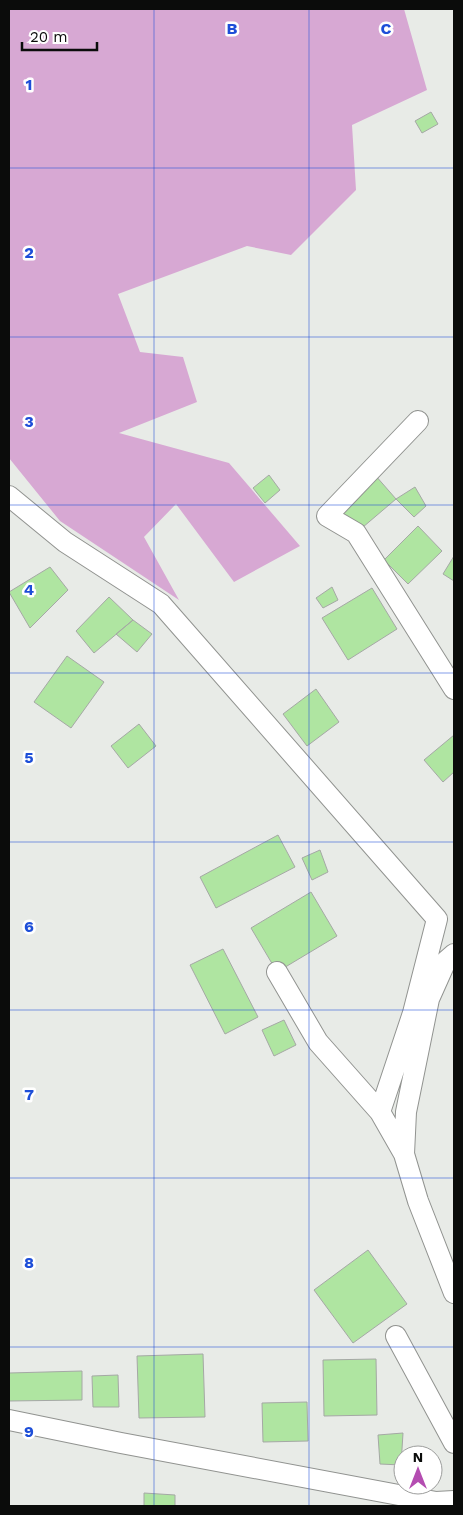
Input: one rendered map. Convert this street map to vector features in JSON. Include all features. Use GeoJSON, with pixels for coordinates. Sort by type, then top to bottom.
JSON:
{"type":"FeatureCollection","features":[{"type":"Feature","properties":{"kind":"street"},"geometry":{"type":"LineString","coordinates":[[418,421],[327,516],[356,533],[454,689]]}},
{"type":"Feature","properties":{"kind":"street"},"geometry":{"type":"LineString","coordinates":[[9,496],[65,542],[161,604],[437,919],[413,1013],[380,1112]]}},
{"type":"Feature","properties":{"kind":"street"},"geometry":{"type":"LineString","coordinates":[[404,1154],[406,1112],[429,999],[446,962],[454,954]]}},
{"type":"Feature","properties":{"kind":"street"},"geometry":{"type":"LineString","coordinates":[[277,972],[318,1042],[380,1112],[404,1154],[418,1201],[454,1293]]}},
{"type":"Feature","properties":{"kind":"street"},"geometry":{"type":"LineString","coordinates":[[396,1336],[454,1443]]}},
{"type":"Feature","properties":{"kind":"street"},"geometry":{"type":"LineString","coordinates":[[9,1420],[436,1502],[454,1501]]}},
{"type":"Feature","properties":{"kind":"shaded area"},"geometry":{"type":"Polygon","coordinates":[[[9,9],[404,9],[427,90],[352,125],[356,190],[291,255],[247,246],[118,294],[140,352],[183,357],[197,402],[119,433],[229,463],[300,546],[234,582],[176,504],[144,537],[179,600],[60,521],[9,458],[9,9]]]}},
{"type":"Feature","properties":{"kind":"building"},"geometry":{"type":"Polygon","coordinates":[[[431,112],[438,124],[422,133],[415,121],[431,112]]]}},
{"type":"Feature","properties":{"kind":"building"},"geometry":{"type":"Polygon","coordinates":[[[269,475],[280,490],[265,503],[253,488],[269,475]]]}},
{"type":"Feature","properties":{"kind":"building"},"geometry":{"type":"Polygon","coordinates":[[[375,475],[396,499],[356,533],[335,509],[375,475]]]}},
{"type":"Feature","properties":{"kind":"building"},"geometry":{"type":"Polygon","coordinates":[[[415,487],[426,506],[414,517],[396,499],[415,487]]]}},
{"type":"Feature","properties":{"kind":"building"},"geometry":{"type":"Polygon","coordinates":[[[418,526],[442,551],[408,584],[384,560],[418,526]]]}},
{"type":"Feature","properties":{"kind":"building"},"geometry":{"type":"Polygon","coordinates":[[[454,556],[454,581],[443,574],[454,556]]]}},
{"type":"Feature","properties":{"kind":"building"},"geometry":{"type":"Polygon","coordinates":[[[50,567],[68,590],[30,628],[9,592],[50,567]]]}},
{"type":"Feature","properties":{"kind":"building"},"geometry":{"type":"Polygon","coordinates":[[[332,587],[338,600],[323,608],[316,598],[332,587]]]}},
{"type":"Feature","properties":{"kind":"building"},"geometry":{"type":"Polygon","coordinates":[[[372,588],[397,629],[348,660],[322,618],[372,588]]]}},
{"type":"Feature","properties":{"kind":"building"},"geometry":{"type":"Polygon","coordinates":[[[109,597],[133,620],[94,653],[76,631],[109,597]]]}},
{"type":"Feature","properties":{"kind":"building"},"geometry":{"type":"Polygon","coordinates":[[[133,620],[152,634],[137,652],[116,634],[133,620]]]}},
{"type":"Feature","properties":{"kind":"building"},"geometry":{"type":"Polygon","coordinates":[[[67,656],[104,682],[71,728],[34,702],[67,656]]]}},
{"type":"Feature","properties":{"kind":"building"},"geometry":{"type":"Polygon","coordinates":[[[316,689],[339,722],[307,746],[283,714],[316,689]]]}},
{"type":"Feature","properties":{"kind":"building"},"geometry":{"type":"Polygon","coordinates":[[[139,724],[156,746],[128,768],[111,746],[139,724]]]}},
{"type":"Feature","properties":{"kind":"building"},"geometry":{"type":"Polygon","coordinates":[[[454,735],[454,772],[443,782],[424,760],[454,735]]]}},
{"type":"Feature","properties":{"kind":"building"},"geometry":{"type":"Polygon","coordinates":[[[278,835],[295,867],[216,908],[200,877],[278,835]]]}},
{"type":"Feature","properties":{"kind":"building"},"geometry":{"type":"Polygon","coordinates":[[[320,850],[328,872],[312,880],[302,858],[320,850]]]}},
{"type":"Feature","properties":{"kind":"building"},"geometry":{"type":"Polygon","coordinates":[[[311,892],[337,936],[277,972],[251,928],[311,892]]]}},
{"type":"Feature","properties":{"kind":"building"},"geometry":{"type":"Polygon","coordinates":[[[223,949],[258,1017],[225,1034],[190,965],[223,949]]]}},
{"type":"Feature","properties":{"kind":"building"},"geometry":{"type":"Polygon","coordinates":[[[284,1020],[296,1045],[274,1056],[262,1030],[284,1020]]]}},
{"type":"Feature","properties":{"kind":"building"},"geometry":{"type":"Polygon","coordinates":[[[368,1250],[407,1304],[353,1343],[314,1290],[368,1250]]]}},
{"type":"Feature","properties":{"kind":"building"},"geometry":{"type":"Polygon","coordinates":[[[203,1354],[205,1417],[139,1418],[137,1356],[203,1354]]]}},
{"type":"Feature","properties":{"kind":"building"},"geometry":{"type":"Polygon","coordinates":[[[376,1359],[377,1415],[324,1416],[323,1360],[376,1359]]]}},
{"type":"Feature","properties":{"kind":"building"},"geometry":{"type":"Polygon","coordinates":[[[82,1371],[82,1400],[9,1401],[9,1373],[82,1371]]]}},
{"type":"Feature","properties":{"kind":"building"},"geometry":{"type":"Polygon","coordinates":[[[118,1375],[119,1407],[93,1407],[92,1376],[118,1375]]]}},
{"type":"Feature","properties":{"kind":"building"},"geometry":{"type":"Polygon","coordinates":[[[307,1402],[308,1441],[263,1442],[262,1403],[307,1402]]]}},
{"type":"Feature","properties":{"kind":"building"},"geometry":{"type":"Polygon","coordinates":[[[403,1433],[402,1445],[393,1445],[393,1465],[380,1464],[378,1435],[403,1433]]]}},
{"type":"Feature","properties":{"kind":"building"},"geometry":{"type":"Polygon","coordinates":[[[144,1493],[175,1495],[175,1506],[144,1506],[144,1493]]]}}]}
